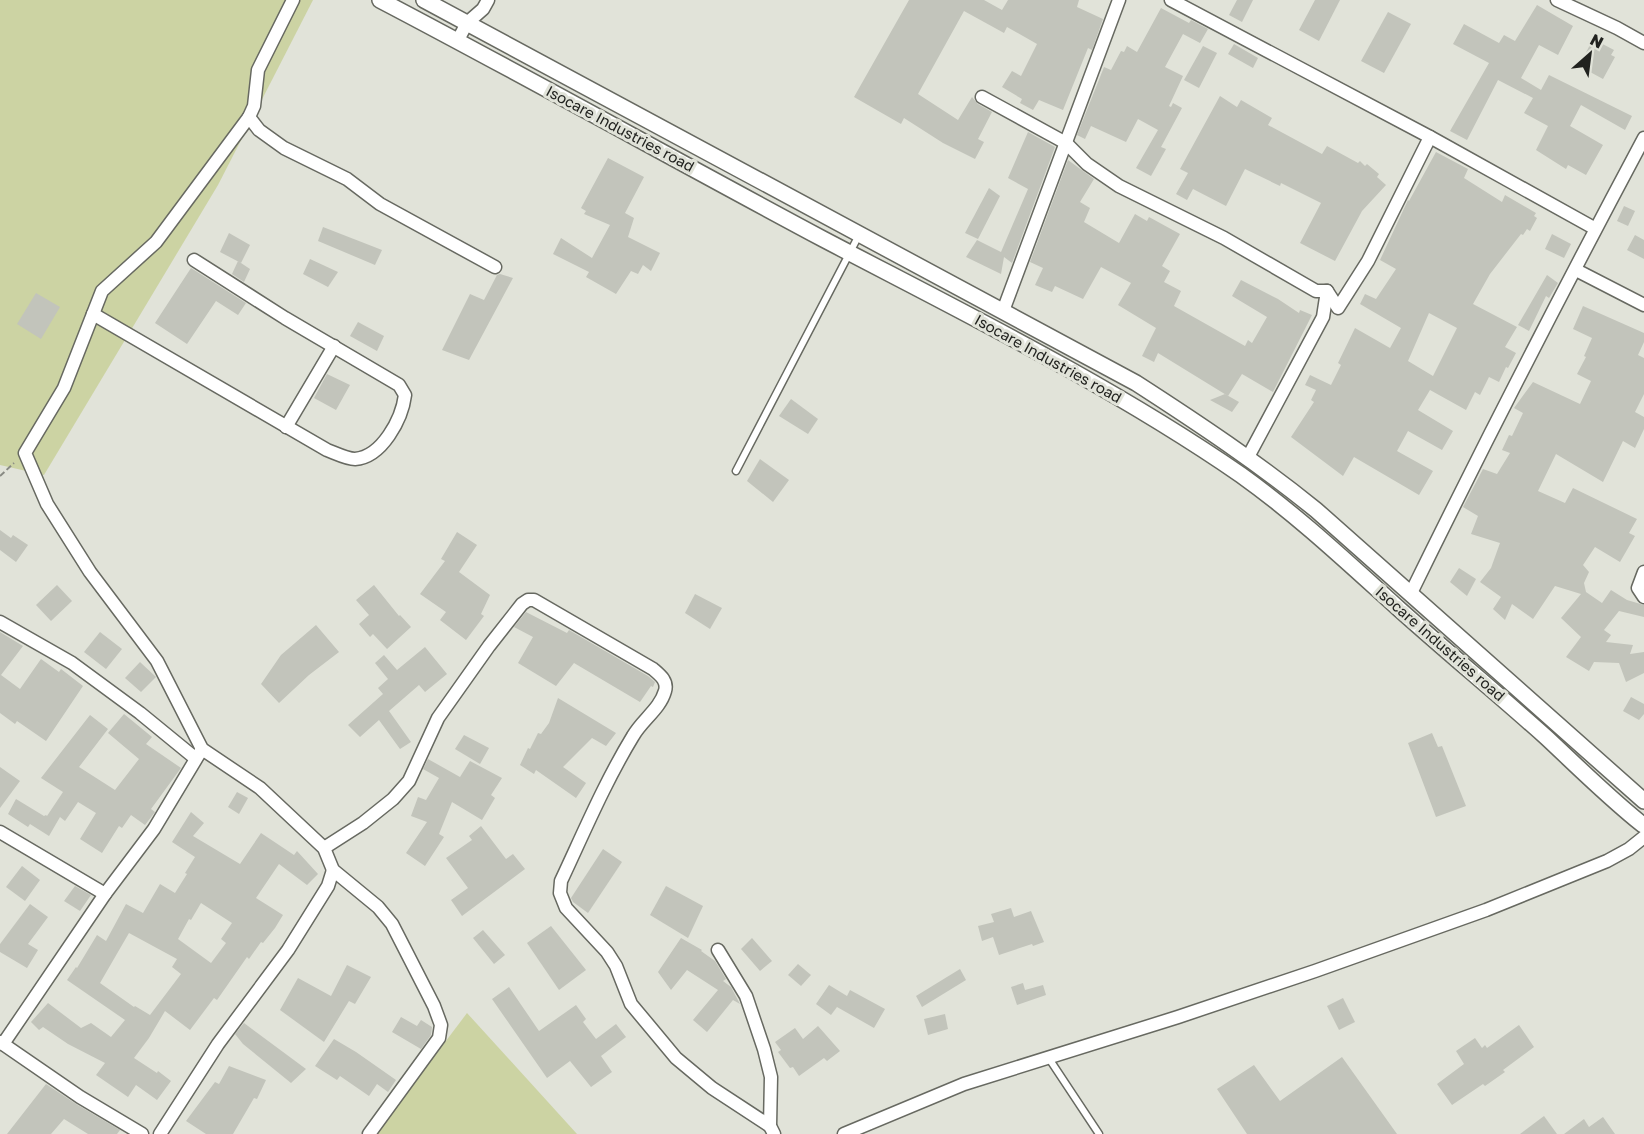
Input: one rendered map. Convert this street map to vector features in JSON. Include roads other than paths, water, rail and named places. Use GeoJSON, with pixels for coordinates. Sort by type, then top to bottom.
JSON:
{"type":"FeatureCollection","features":[{"type":"Feature","properties":{"kind":"street"},"geometry":{"type":"LineString","coordinates":[[199,753],[157,661],[90,572],[47,504],[25,453],[64,388],[102,291],[156,242],[249,117],[254,106],[258,70],[293,0]]}},
{"type":"Feature","properties":{"kind":"street","name":"Isocare Industries road"},"geometry":{"type":"LineString","coordinates":[[380,0],[458,40],[710,179],[849,253],[909,282],[1099,386],[1184,437],[1243,477],[1305,524],[1548,739],[1614,802],[1644,823]]}},
{"type":"Feature","properties":{"kind":"street","name":"Isocare Industries road"},"geometry":{"type":"LineString","coordinates":[[424,0],[1136,383],[1248,457],[1307,503],[1644,801]]}},
{"type":"Feature","properties":{"kind":"street"},"geometry":{"type":"LineString","coordinates":[[458,40],[467,23],[483,9],[488,0]]}},
{"type":"Feature","properties":{"kind":"street"},"geometry":{"type":"LineString","coordinates":[[1003,311],[1119,0]]}},
{"type":"Feature","properties":{"kind":"street"},"geometry":{"type":"LineString","coordinates":[[1171,0],[1430,137],[1594,228]]}},
{"type":"Feature","properties":{"kind":"street"},"geometry":{"type":"LineString","coordinates":[[1557,0],[1644,43]]}},
{"type":"Feature","properties":{"kind":"street"},"geometry":{"type":"LineString","coordinates":[[982,97],[1066,143],[1087,164],[1119,186],[1224,238],[1316,291],[1327,291]]}},
{"type":"Feature","properties":{"kind":"street"},"geometry":{"type":"LineString","coordinates":[[249,117],[259,130],[284,148],[347,179],[380,204],[495,267]]}},
{"type":"Feature","properties":{"kind":"street"},"geometry":{"type":"LineString","coordinates":[[1327,291],[1338,308],[1373,251],[1430,137]]}},
{"type":"Feature","properties":{"kind":"street"},"geometry":{"type":"LineString","coordinates":[[1411,593],[1470,473],[1576,270],[1594,228],[1644,138]]}},
{"type":"Feature","properties":{"kind":"street"},"geometry":{"type":"LineString","coordinates":[[93,314],[327,450],[353,459],[367,455],[378,447],[396,426],[404,407],[405,395],[399,385],[194,260]]}},
{"type":"Feature","properties":{"kind":"street"},"geometry":{"type":"LineString","coordinates":[[1576,270],[1644,305]]}},
{"type":"Feature","properties":{"kind":"street"},"geometry":{"type":"LineString","coordinates":[[1248,457],[1323,317],[1327,291]]}},
{"type":"Feature","properties":{"kind":"street"},"geometry":{"type":"LineString","coordinates":[[286,426],[334,346]]}},
{"type":"Feature","properties":{"kind":"street"},"geometry":{"type":"LineString","coordinates":[[1644,572],[1638,588],[1644,597]]}},
{"type":"Feature","properties":{"kind":"street"},"geometry":{"type":"LineString","coordinates":[[324,848],[363,823],[393,799],[409,781],[438,718],[489,646],[522,604],[528,600],[534,600],[653,669],[666,684],[665,692],[658,705],[634,733],[598,801],[561,881],[560,893],[566,908],[607,952],[616,966],[631,1004],[676,1058],[712,1088],[772,1130]]}},
{"type":"Feature","properties":{"kind":"street"},"geometry":{"type":"LineString","coordinates":[[0,622],[72,663],[199,753],[260,788],[324,848],[333,870],[378,907],[392,924],[441,1024],[439,1038],[369,1134]]}},
{"type":"Feature","properties":{"kind":"street"},"geometry":{"type":"LineString","coordinates":[[142,1134],[80,1097],[1,1043],[105,894],[154,829],[199,753]]}},
{"type":"Feature","properties":{"kind":"street"},"geometry":{"type":"LineString","coordinates":[[1644,823],[1644,829]]}},
{"type":"Feature","properties":{"kind":"street"},"geometry":{"type":"LineString","coordinates":[[0,832],[105,894]]}},
{"type":"Feature","properties":{"kind":"street"},"geometry":{"type":"LineString","coordinates":[[844,1134],[964,1084],[1178,1017],[1486,910],[1607,861],[1629,849],[1644,837]]}},
{"type":"Feature","properties":{"kind":"street"},"geometry":{"type":"LineString","coordinates":[[160,1134],[218,1044],[288,950],[328,886],[333,870]]}},
{"type":"Feature","properties":{"kind":"street"},"geometry":{"type":"LineString","coordinates":[[718,950],[746,996],[764,1049],[771,1077],[772,1130]]}},
{"type":"Feature","properties":{"kind":"lane"},"geometry":{"type":"LineString","coordinates":[[736,471],[859,234]]}},
{"type":"Feature","properties":{"kind":"lane"},"geometry":{"type":"LineString","coordinates":[[1048,1056],[1099,1134]]}}]}
